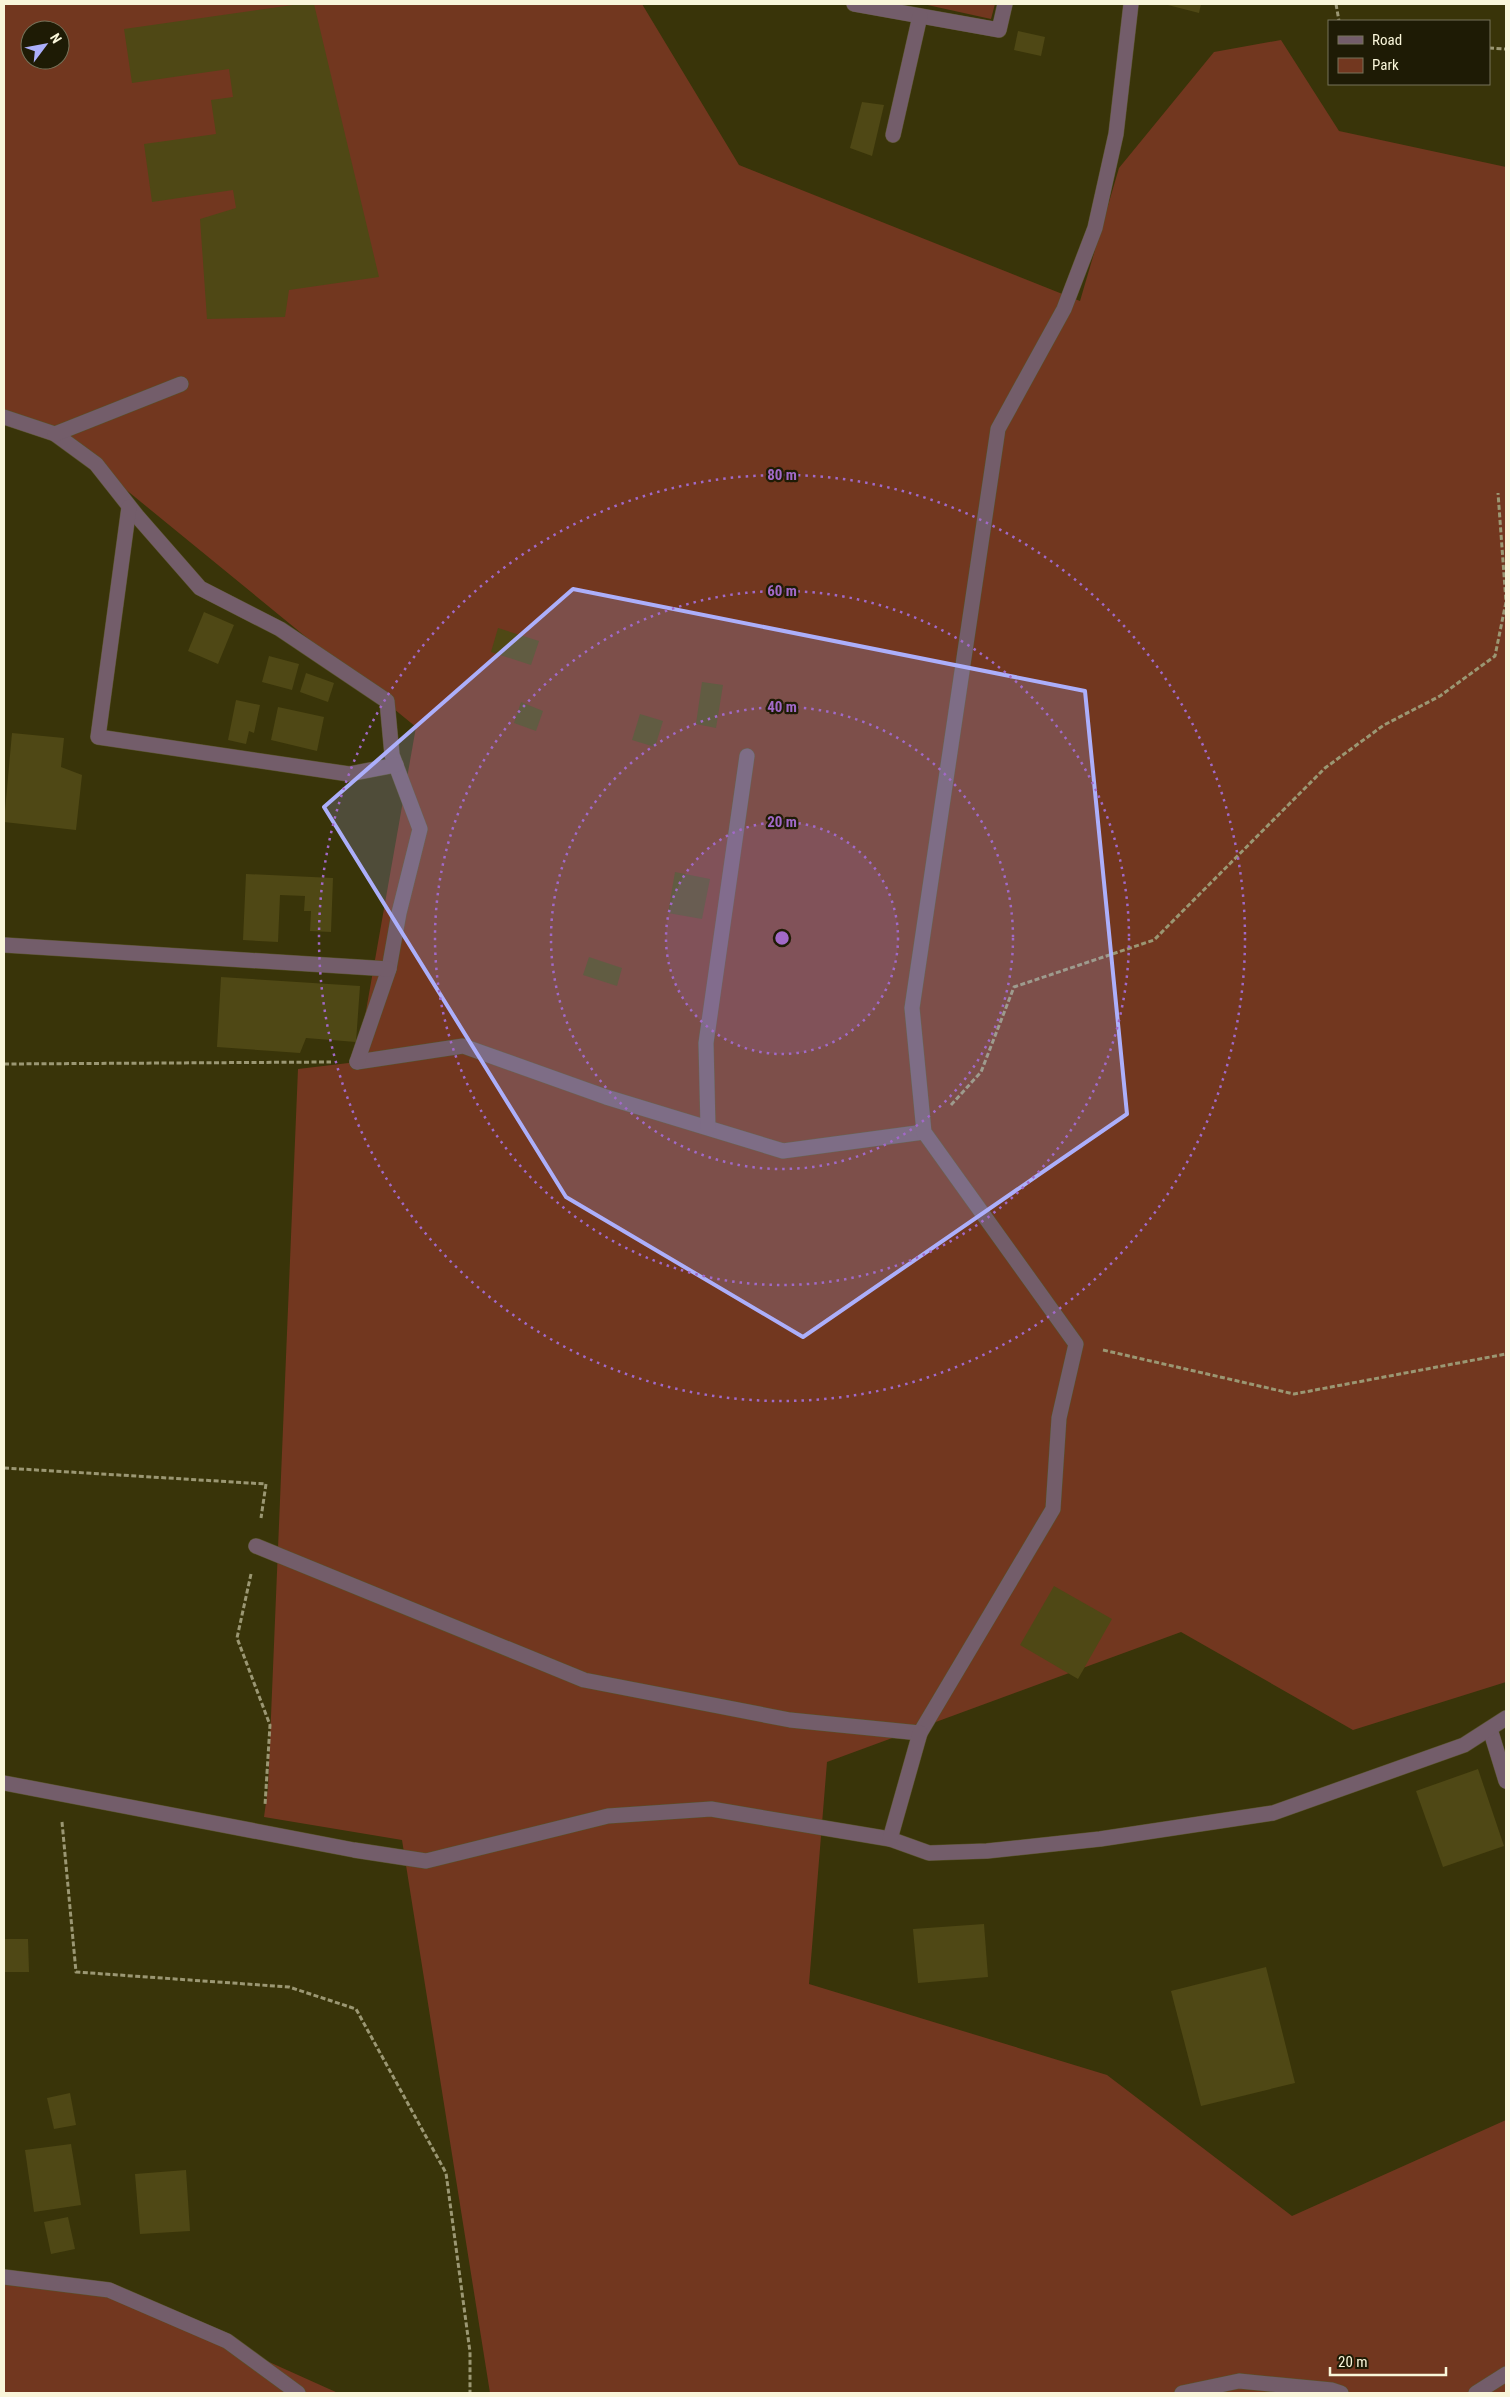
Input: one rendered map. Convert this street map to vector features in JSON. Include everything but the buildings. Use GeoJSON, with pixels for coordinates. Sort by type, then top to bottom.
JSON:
{"type":"FeatureCollection","features":[{"type":"Feature","properties":{"kind":"street"},"geometry":{"type":"LineString","coordinates":[[854,4],[999,30],[1005,4]]}},
{"type":"Feature","properties":{"kind":"street"},"geometry":{"type":"LineString","coordinates":[[890,1839],[920,1733],[1052,1509],[1060,1418],[1076,1344],[924,1132],[912,1008],[998,429],[1064,309],[1095,228],[1116,134],[1131,4]]}},
{"type":"Feature","properties":{"kind":"street"},"geometry":{"type":"LineString","coordinates":[[893,136],[920,16]]}},
{"type":"Feature","properties":{"kind":"street"},"geometry":{"type":"LineString","coordinates":[[55,434],[181,384]]}},
{"type":"Feature","properties":{"kind":"street"},"geometry":{"type":"LineString","coordinates":[[4,417],[55,434],[96,464],[130,507],[200,588],[280,629],[387,701],[392,755],[420,829],[399,913],[388,969],[357,1062],[463,1046],[606,1097],[782,1150],[924,1132]]}},
{"type":"Feature","properties":{"kind":"street"},"geometry":{"type":"LineString","coordinates":[[130,507],[98,737],[349,774],[396,765]]}},
{"type":"Feature","properties":{"kind":"street"},"geometry":{"type":"LineString","coordinates":[[708,1127],[706,1043],[747,756]]}},
{"type":"Feature","properties":{"kind":"street"},"geometry":{"type":"LineString","coordinates":[[4,945],[388,969]]}},
{"type":"Feature","properties":{"kind":"street"},"geometry":{"type":"LineString","coordinates":[[256,1546],[584,1680],[790,1720],[920,1733]]}},
{"type":"Feature","properties":{"kind":"street"},"geometry":{"type":"LineString","coordinates":[[4,1783],[354,1850],[426,1860],[608,1816],[710,1809],[890,1839],[929,1853],[986,1851],[1100,1839],[1273,1812],[1464,1745],[1506,1718]]}},
{"type":"Feature","properties":{"kind":"street"},"geometry":{"type":"LineString","coordinates":[[1490,1729],[1506,1781]]}},
{"type":"Feature","properties":{"kind":"street"},"geometry":{"type":"LineString","coordinates":[[4,2277],[109,2290],[226,2342],[298,2393]]}},
{"type":"Feature","properties":{"kind":"street"},"geometry":{"type":"LineString","coordinates":[[1476,2393],[1506,2374]]}},
{"type":"Feature","properties":{"kind":"street"},"geometry":{"type":"LineString","coordinates":[[1182,2393],[1239,2381],[1332,2390],[1341,2393]]}},
{"type":"Feature","properties":{"kind":"path"},"geometry":{"type":"LineString","coordinates":[[1336,4],[1339,20]]}},
{"type":"Feature","properties":{"kind":"path"},"geometry":{"type":"LineString","coordinates":[[1490,48],[1506,49]]}},
{"type":"Feature","properties":{"kind":"path"},"geometry":{"type":"LineString","coordinates":[[924,1132],[981,1072],[1014,987],[1154,940],[1325,768],[1384,725],[1440,696],[1495,656],[1506,602],[1498,493]]}},
{"type":"Feature","properties":{"kind":"path"},"geometry":{"type":"LineString","coordinates":[[4,1064],[357,1062]]}},
{"type":"Feature","properties":{"kind":"path"},"geometry":{"type":"LineString","coordinates":[[1076,1344],[1294,1394],[1506,1354]]}},
{"type":"Feature","properties":{"kind":"path"},"geometry":{"type":"LineString","coordinates":[[4,1468],[266,1484],[256,1546],[237,1638],[270,1725],[263,1832]]}},
{"type":"Feature","properties":{"kind":"path"},"geometry":{"type":"LineString","coordinates":[[60,1794],[76,1972],[289,1987],[356,2009],[446,2173],[470,2352],[470,2393]]}},
{"type":"Feature","properties":{"kind":"highlighted area"},"geometry":{"type":"Polygon","coordinates":[[[573,589],[1085,691],[1127,1114],[803,1337],[566,1197],[324,807],[573,589]]]}},
{"type":"Feature","properties":{"kind":"green space"},"geometry":{"type":"Polygon","coordinates":[[[4,4],[642,4],[739,165],[1080,301],[1119,168],[1214,52],[1281,40],[1339,131],[1506,167],[1506,1682],[1353,1730],[1181,1632],[827,1762],[809,1984],[1107,2075],[1292,2216],[1506,2120],[1506,2393],[490,2393],[402,1840],[264,1817],[268,1788],[298,1069],[357,1062],[416,727],[75,448],[4,413],[4,4]]]}},
{"type":"Feature","properties":{"kind":"green space"},"geometry":{"type":"Polygon","coordinates":[[[923,4],[995,4],[991,19],[923,4]]]}},
{"type":"Feature","properties":{"kind":"green space"},"geometry":{"type":"Polygon","coordinates":[[[4,2279],[109,2290],[338,2393],[4,2393],[4,2279]]]}}]}
